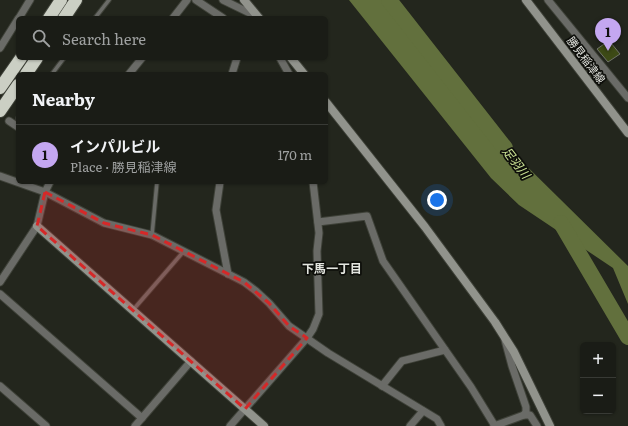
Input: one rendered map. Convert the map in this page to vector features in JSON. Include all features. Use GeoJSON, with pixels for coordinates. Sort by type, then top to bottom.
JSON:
{"type":"FeatureCollection","features":[{"type":"Feature","properties":{"kind":"highway"},"geometry":{"type":"LineString","coordinates":[[49,16],[61,0]]}},
{"type":"Feature","properties":{"kind":"highway"},"geometry":{"type":"LineString","coordinates":[[65,16],[76,0]]}},
{"type":"Feature","properties":{"kind":"highway"},"geometry":{"type":"LineString","coordinates":[[0,88],[20,60]]}},
{"type":"Feature","properties":{"kind":"highway"},"geometry":{"type":"LineString","coordinates":[[27,72],[36,60]]}},
{"type":"Feature","properties":{"kind":"highway"},"geometry":{"type":"LineString","coordinates":[[0,111],[16,88]]}},
{"type":"Feature","properties":{"kind":"street"},"geometry":{"type":"LineString","coordinates":[[20,16],[30,0]]}},
{"type":"Feature","properties":{"kind":"street"},"geometry":{"type":"LineString","coordinates":[[175,16],[187,0]]}},
{"type":"Feature","properties":{"kind":"street"},"geometry":{"type":"LineString","coordinates":[[196,0],[220,16]]}},
{"type":"Feature","properties":{"kind":"street"},"geometry":{"type":"LineString","coordinates":[[223,0],[254,16]]}},
{"type":"Feature","properties":{"kind":"street"},"geometry":{"type":"LineString","coordinates":[[244,0],[256,16]]}},
{"type":"Feature","properties":{"kind":"street","name":"勝見稲津線"},"geometry":{"type":"LineString","coordinates":[[526,0],[628,133]]}},
{"type":"Feature","properties":{"kind":"street"},"geometry":{"type":"LineString","coordinates":[[548,0],[628,98]]}},
{"type":"Feature","properties":{"kind":"street"},"geometry":{"type":"LineString","coordinates":[[0,48],[2,39],[16,22]]}},
{"type":"Feature","properties":{"kind":"street"},"geometry":{"type":"LineString","coordinates":[[131,72],[140,60]]}},
{"type":"Feature","properties":{"kind":"street"},"geometry":{"type":"LineString","coordinates":[[232,72],[236,60]]}},
{"type":"Feature","properties":{"kind":"street"},"geometry":{"type":"LineString","coordinates":[[281,60],[288,72]]}},
{"type":"Feature","properties":{"kind":"street"},"geometry":{"type":"LineString","coordinates":[[293,60],[302,72]]}},
{"type":"Feature","properties":{"kind":"street"},"geometry":{"type":"LineString","coordinates":[[328,105],[425,227],[504,336],[514,352],[550,426]]}},
{"type":"Feature","properties":{"kind":"street"},"geometry":{"type":"LineString","coordinates":[[9,121],[16,126]]}},
{"type":"Feature","properties":{"kind":"street"},"geometry":{"type":"LineString","coordinates":[[0,176],[16,182]]}},
{"type":"Feature","properties":{"kind":"street"},"geometry":{"type":"LineString","coordinates":[[22,184],[45,192],[104,223],[152,235],[244,282],[269,303],[288,326],[437,419],[441,426]]}},
{"type":"Feature","properties":{"kind":"street"},"geometry":{"type":"LineString","coordinates":[[0,282],[37,226],[45,192],[49,184]]}},
{"type":"Feature","properties":{"kind":"street"},"geometry":{"type":"LineString","coordinates":[[220,184],[216,210],[228,274]]}},
{"type":"Feature","properties":{"kind":"street"},"geometry":{"type":"LineString","coordinates":[[230,426],[307,338],[313,329],[319,314],[317,251],[319,233],[313,184]]}},
{"type":"Feature","properties":{"kind":"street"},"geometry":{"type":"LineString","coordinates":[[318,222],[367,216],[383,261],[471,387],[495,426],[524,415],[530,415],[537,426]]}},
{"type":"Feature","properties":{"kind":"street"},"geometry":{"type":"LineString","coordinates":[[37,226],[264,426]]}},
{"type":"Feature","properties":{"kind":"street"},"geometry":{"type":"LineString","coordinates":[[0,294],[142,418]]}},
{"type":"Feature","properties":{"kind":"street"},"geometry":{"type":"LineString","coordinates":[[504,336],[512,366],[526,407],[526,412],[524,415]]}},
{"type":"Feature","properties":{"kind":"street"},"geometry":{"type":"LineString","coordinates":[[382,386],[402,361],[445,350]]}},
{"type":"Feature","properties":{"kind":"street"},"geometry":{"type":"LineString","coordinates":[[135,426],[191,361]]}},
{"type":"Feature","properties":{"kind":"street"},"geometry":{"type":"LineString","coordinates":[[0,386],[46,426]]}},
{"type":"Feature","properties":{"kind":"street"},"geometry":{"type":"LineString","coordinates":[[410,426],[423,411]]}},
{"type":"Feature","properties":{"kind":"lane"},"geometry":{"type":"LineString","coordinates":[[97,16],[109,0]]}},
{"type":"Feature","properties":{"kind":"lane"},"geometry":{"type":"LineString","coordinates":[[54,72],[62,60]]}},
{"type":"Feature","properties":{"kind":"lane"},"geometry":{"type":"LineString","coordinates":[[152,235],[157,184]]}},
{"type":"Feature","properties":{"kind":"lane"},"geometry":{"type":"LineString","coordinates":[[133,310],[184,251]]}},
{"type":"Feature","properties":{"kind":"highlighted area"},"geometry":{"type":"Polygon","coordinates":[[[45,192],[104,223],[152,235],[244,282],[269,303],[289,326],[307,338],[245,409],[37,226],[45,192]]]}},
{"type":"Feature","properties":{"kind":"water"},"geometry":{"type":"Polygon","coordinates":[[[349,0],[388,0],[492,132],[628,266],[628,304],[613,268],[519,205],[491,178],[349,0]]]}},
{"type":"Feature","properties":{"kind":"building"},"geometry":{"type":"Polygon","coordinates":[[[607,42],[611,43],[620,54],[608,62],[597,49],[607,42]]]}},
{"type":"Feature","properties":{"kind":"waterway","name":"足羽川"},"geometry":{"type":"LineString","coordinates":[[389,0],[505,148]]}},
{"type":"Feature","properties":{"kind":"waterway","name":"足羽川"},"geometry":{"type":"LineString","coordinates":[[561,223],[628,337]]}},
{"type":"Feature","properties":{"kind":"place","name":"インパルビル"},"geometry":{"type":"Point","coordinates":[608,51]}},
{"type":"Feature","properties":{"kind":"district","name":"下馬一丁目"},"geometry":{"type":"Point","coordinates":[332,269]}}]}
